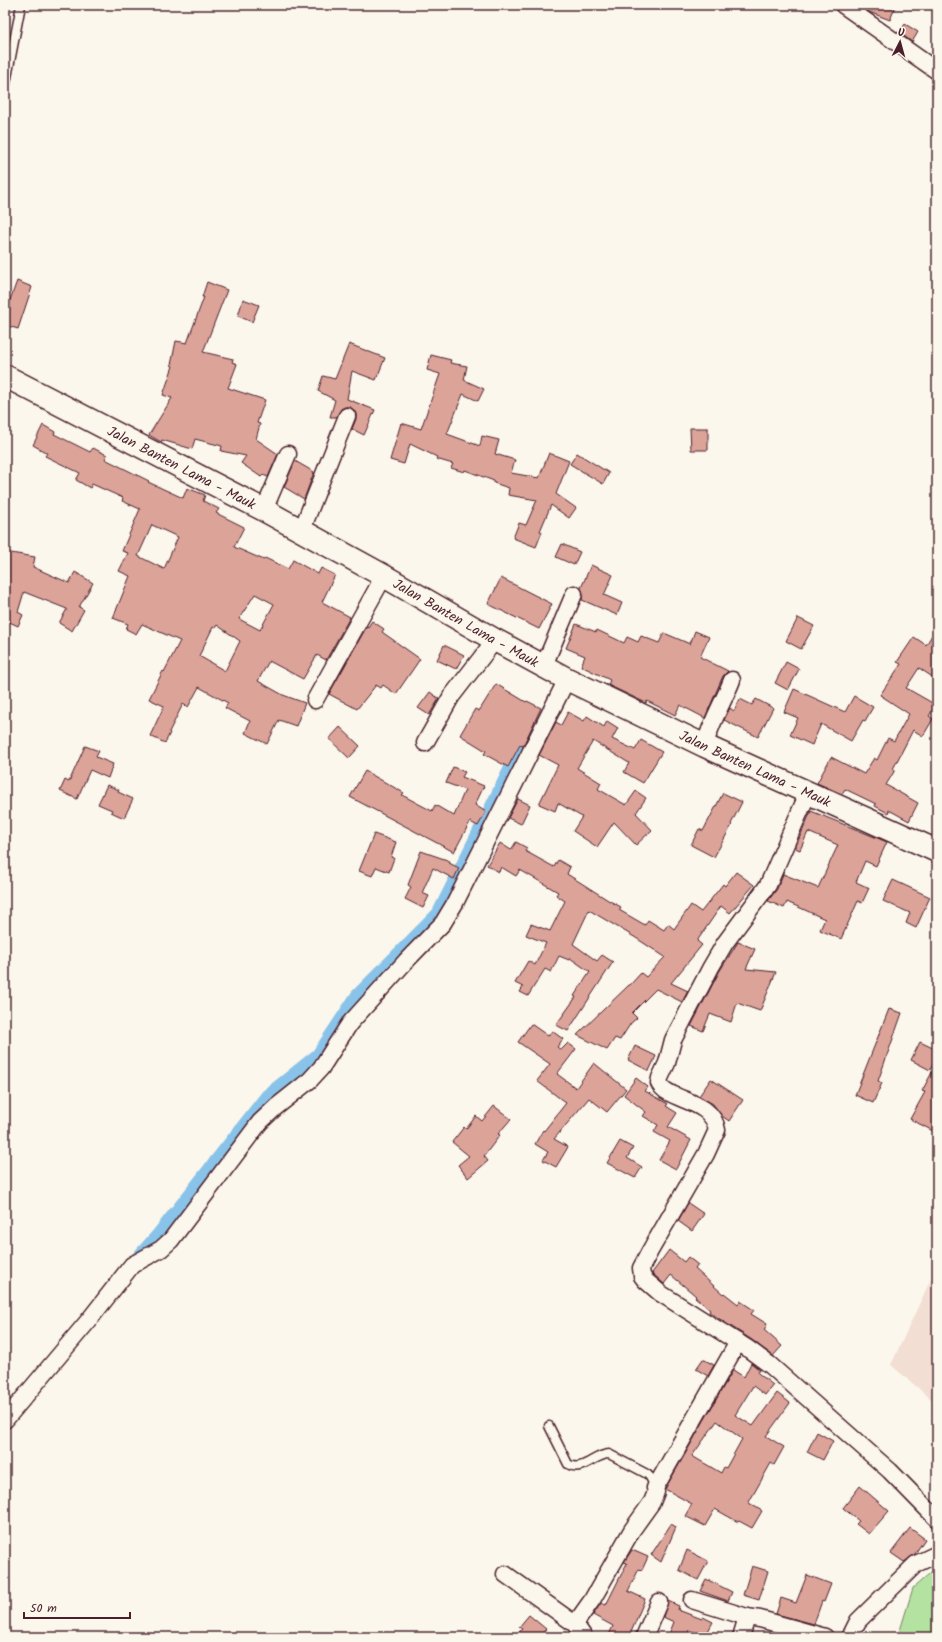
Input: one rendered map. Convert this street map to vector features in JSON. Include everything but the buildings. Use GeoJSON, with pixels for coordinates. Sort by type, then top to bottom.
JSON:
{"type":"FeatureCollection","features":[{"type":"Feature","properties":{"kind":"main road","name":"Jalan Banten Lama - Mauk"},"geometry":{"type":"LineString","coordinates":[[5,376],[264,510],[301,532],[384,576],[494,640],[567,679],[705,746],[937,852]]}},
{"type":"Feature","properties":{"kind":"street"},"geometry":{"type":"LineString","coordinates":[[843,5],[937,71]]}},
{"type":"Feature","properties":{"kind":"street"},"geometry":{"type":"LineString","coordinates":[[301,532],[347,416]]}},
{"type":"Feature","properties":{"kind":"street"},"geometry":{"type":"LineString","coordinates":[[264,510],[288,454]]}},
{"type":"Feature","properties":{"kind":"street"},"geometry":{"type":"LineString","coordinates":[[315,700],[384,576]]}},
{"type":"Feature","properties":{"kind":"street"},"geometry":{"type":"LineString","coordinates":[[542,666],[548,656],[574,594]]}},
{"type":"Feature","properties":{"kind":"street"},"geometry":{"type":"LineString","coordinates":[[425,743],[451,697],[494,640]]}},
{"type":"Feature","properties":{"kind":"street"},"geometry":{"type":"LineString","coordinates":[[5,1420],[132,1266],[161,1249],[171,1240],[260,1122],[310,1080],[321,1068],[350,1023],[362,1008],[443,923],[567,679]]}},
{"type":"Feature","properties":{"kind":"street"},"geometry":{"type":"LineString","coordinates":[[705,746],[710,728],[732,680]]}},
{"type":"Feature","properties":{"kind":"street"},"geometry":{"type":"LineString","coordinates":[[808,793],[768,885],[724,943],[673,1040],[667,1063],[659,1083],[664,1090],[689,1101],[708,1113],[713,1118],[717,1130],[706,1154],[641,1268],[642,1276],[660,1293],[738,1342],[770,1365],[890,1471],[937,1519]]}},
{"type":"Feature","properties":{"kind":"street"},"geometry":{"type":"LineString","coordinates":[[575,1624],[592,1600],[632,1530],[652,1502],[656,1492],[655,1488],[738,1342]]}},
{"type":"Feature","properties":{"kind":"street"},"geometry":{"type":"LineString","coordinates":[[850,1637],[858,1621],[916,1564],[937,1554]]}},
{"type":"Feature","properties":{"kind":"street"},"geometry":{"type":"LineString","coordinates":[[505,1574],[575,1624],[584,1637]]}},
{"type":"Feature","properties":{"kind":"street"},"geometry":{"type":"LineString","coordinates":[[692,1600],[747,1617],[825,1637]]}},
{"type":"Feature","properties":{"kind":"street"},"geometry":{"type":"LineString","coordinates":[[644,1637],[659,1602]]}},
{"type":"Feature","properties":{"kind":"street"},"geometry":{"type":"LineString","coordinates":[[741,1637],[747,1617]]}},
{"type":"Feature","properties":{"kind":"lane"},"geometry":{"type":"LineString","coordinates":[[5,88],[21,5]]}},
{"type":"Feature","properties":{"kind":"lane"},"geometry":{"type":"LineString","coordinates":[[549,1426],[568,1464],[573,1467],[580,1466],[604,1454],[609,1454],[647,1474],[655,1488]]}},
{"type":"Feature","properties":{"kind":"shaded area"},"geometry":{"type":"Polygon","coordinates":[[[937,1266],[937,1404],[891,1365],[937,1266]]]}},
{"type":"Feature","properties":{"kind":"green space"},"geometry":{"type":"Polygon","coordinates":[[[937,1567],[937,1637],[898,1637],[913,1588],[937,1567]]]}},
{"type":"Feature","properties":{"kind":"waterway"},"geometry":{"type":"LineString","coordinates":[[136,1261],[159,1235],[268,1096],[319,1055],[358,996],[439,914],[513,765],[533,732]]}}]}
